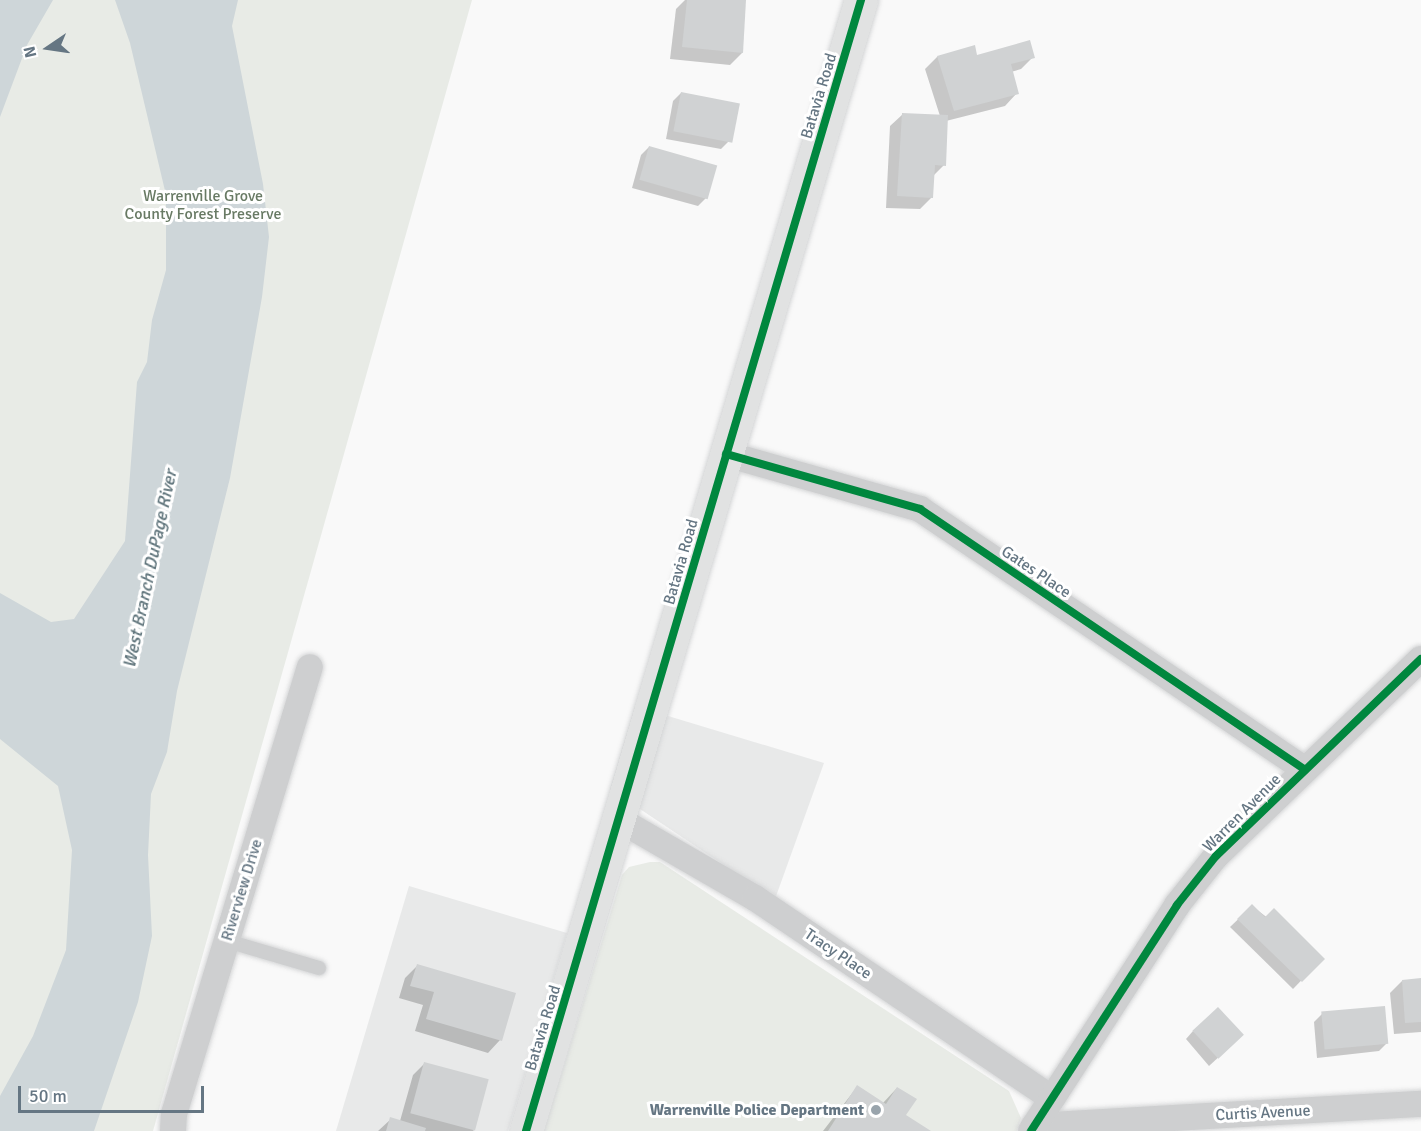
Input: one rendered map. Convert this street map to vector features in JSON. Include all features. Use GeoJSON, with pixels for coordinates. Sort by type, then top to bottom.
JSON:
{"type":"FeatureCollection","features":[{"type":"Feature","properties":{"kind":"main road","name":"Batavia Road"},"geometry":{"type":"LineString","coordinates":[[526,1131],[861,0]]}},
{"type":"Feature","properties":{"kind":"street","name":"Gates Place"},"geometry":{"type":"LineString","coordinates":[[726,454],[920,510],[1305,770]]}},
{"type":"Feature","properties":{"kind":"street","name":"Warren Avenue"},"geometry":{"type":"LineString","coordinates":[[1032,1129],[1177,905],[1216,856],[1421,659]]}},
{"type":"Feature","properties":{"kind":"street","name":"Riverview Drive"},"geometry":{"type":"LineString","coordinates":[[173,1122],[310,667]]}},
{"type":"Feature","properties":{"kind":"street","name":"Tracy Place"},"geometry":{"type":"LineString","coordinates":[[618,819],[755,898],[1052,1098]]}},
{"type":"Feature","properties":{"kind":"street","name":"Curtis Avenue"},"geometry":{"type":"LineString","coordinates":[[1032,1129],[1421,1104]]}},
{"type":"Feature","properties":{"kind":"lane"},"geometry":{"type":"LineString","coordinates":[[227,941],[320,968]]}},
{"type":"Feature","properties":{"kind":"shaded area"},"geometry":{"type":"Polygon","coordinates":[[[635,706],[824,763],[775,899],[610,789],[635,706]]]}},
{"type":"Feature","properties":{"kind":"shaded area"},"geometry":{"type":"Polygon","coordinates":[[[409,886],[567,933],[508,1131],[336,1131],[409,886]]]}},
{"type":"Feature","properties":{"kind":"green space","name":"Warrenville Grove County Forest Preserve"},"geometry":{"type":"Polygon","coordinates":[[[0,0],[472,0],[153,1131],[0,1131],[0,0]]]}},
{"type":"Feature","properties":{"kind":"green space"},"geometry":{"type":"Polygon","coordinates":[[[660,862],[1009,1091],[1021,1118],[1017,1131],[544,1131],[622,875],[629,867],[660,862]]]}},
{"type":"Feature","properties":{"kind":"water"},"geometry":{"type":"Polygon","coordinates":[[[0,0],[53,0],[27,45],[0,117],[0,0]]]}},
{"type":"Feature","properties":{"kind":"water","name":"West Branch DuPage River"},"geometry":{"type":"Polygon","coordinates":[[[115,0],[238,0],[232,26],[263,184],[269,237],[262,297],[230,478],[177,691],[167,752],[151,794],[148,855],[152,936],[138,1002],[94,1131],[0,1131],[0,1096],[33,1036],[66,950],[72,850],[58,786],[0,739],[0,593],[51,622],[74,619],[125,541],[137,382],[147,362],[152,320],[166,270],[166,195],[130,43],[115,0]]]}},
{"type":"Feature","properties":{"kind":"building"},"geometry":{"type":"Polygon","coordinates":[[[687,0],[746,0],[743,53],[682,47],[687,0]]]}},
{"type":"Feature","properties":{"kind":"building"},"geometry":{"type":"Polygon","coordinates":[[[1030,40],[1035,58],[1011,64],[1019,94],[954,111],[937,56],[975,45],[977,55],[1030,40]]]}},
{"type":"Feature","properties":{"kind":"building"},"geometry":{"type":"Polygon","coordinates":[[[681,92],[740,103],[732,143],[673,131],[681,92]]]}},
{"type":"Feature","properties":{"kind":"building"},"geometry":{"type":"Polygon","coordinates":[[[902,113],[948,115],[946,166],[935,165],[933,198],[897,196],[902,113]]]}},
{"type":"Feature","properties":{"kind":"building"},"geometry":{"type":"Polygon","coordinates":[[[649,146],[717,166],[708,199],[639,180],[649,146]]]}},
{"type":"Feature","properties":{"kind":"building"},"geometry":{"type":"Polygon","coordinates":[[[1252,904],[1265,917],[1274,908],[1325,959],[1302,982],[1237,919],[1252,904]]]}},
{"type":"Feature","properties":{"kind":"building"},"geometry":{"type":"Polygon","coordinates":[[[417,964],[516,993],[502,1041],[426,1019],[434,992],[410,986],[417,964]]]}},
{"type":"Feature","properties":{"kind":"building"},"geometry":{"type":"Polygon","coordinates":[[[1421,978],[1421,1022],[1405,1023],[1402,980],[1421,978]]]}},
{"type":"Feature","properties":{"kind":"building"},"geometry":{"type":"Polygon","coordinates":[[[1385,1006],[1388,1044],[1325,1049],[1321,1012],[1385,1006]]]}},
{"type":"Feature","properties":{"kind":"building"},"geometry":{"type":"Polygon","coordinates":[[[1218,1007],[1244,1035],[1218,1059],[1192,1031],[1218,1007]]]}},
{"type":"Feature","properties":{"kind":"building"},"geometry":{"type":"Polygon","coordinates":[[[424,1062],[489,1079],[475,1131],[410,1113],[424,1062]]]}},
{"type":"Feature","properties":{"kind":"building","name":"Warrenville Police Department"},"geometry":{"type":"Polygon","coordinates":[[[857,1085],[886,1104],[897,1087],[917,1099],[906,1115],[931,1131],[828,1131],[857,1085]]]}},
{"type":"Feature","properties":{"kind":"building"},"geometry":{"type":"Polygon","coordinates":[[[390,1117],[426,1128],[425,1131],[386,1131],[390,1117]]]}},
{"type":"Feature","properties":{"kind":"cycle path"},"geometry":{"type":"LineString","coordinates":[[526,1131],[861,0]]}},
{"type":"Feature","properties":{"kind":"cycle path"},"geometry":{"type":"LineString","coordinates":[[726,454],[920,509],[1305,770]]}},
{"type":"Feature","properties":{"kind":"cycle path"},"geometry":{"type":"LineString","coordinates":[[1031,1131],[1177,905],[1216,856],[1421,659]]}},
{"type":"Feature","properties":{"kind":"place","name":"Warrenville Police Department"},"geometry":{"type":"Point","coordinates":[876,1110]}}]}
